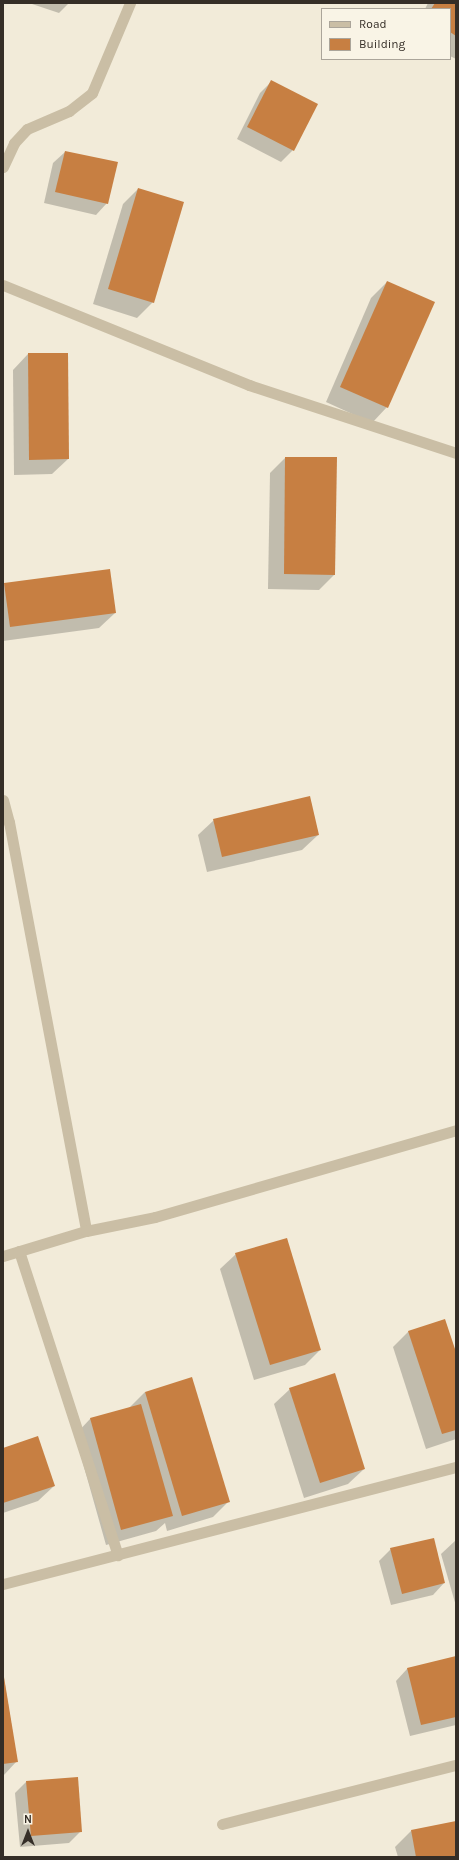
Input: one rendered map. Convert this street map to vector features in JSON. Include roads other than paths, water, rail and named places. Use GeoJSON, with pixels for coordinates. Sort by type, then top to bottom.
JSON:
{"type":"FeatureCollection","features":[{"type":"Feature","properties":{"kind":"street"},"geometry":{"type":"LineString","coordinates":[[3,168],[14,143],[27,129],[69,111],[92,93],[130,3]]}},
{"type":"Feature","properties":{"kind":"street"},"geometry":{"type":"LineString","coordinates":[[3,285],[249,385],[456,452]]}},
{"type":"Feature","properties":{"kind":"street"},"geometry":{"type":"LineString","coordinates":[[3,800],[9,822],[86,1231]]}},
{"type":"Feature","properties":{"kind":"street"},"geometry":{"type":"LineString","coordinates":[[3,1256],[86,1231],[155,1217],[456,1130]]}},
{"type":"Feature","properties":{"kind":"street"},"geometry":{"type":"LineString","coordinates":[[19,1251],[118,1555]]}},
{"type":"Feature","properties":{"kind":"street"},"geometry":{"type":"LineString","coordinates":[[3,1584],[456,1468]]}},
{"type":"Feature","properties":{"kind":"street"},"geometry":{"type":"LineString","coordinates":[[222,1824],[456,1765]]}}]}
